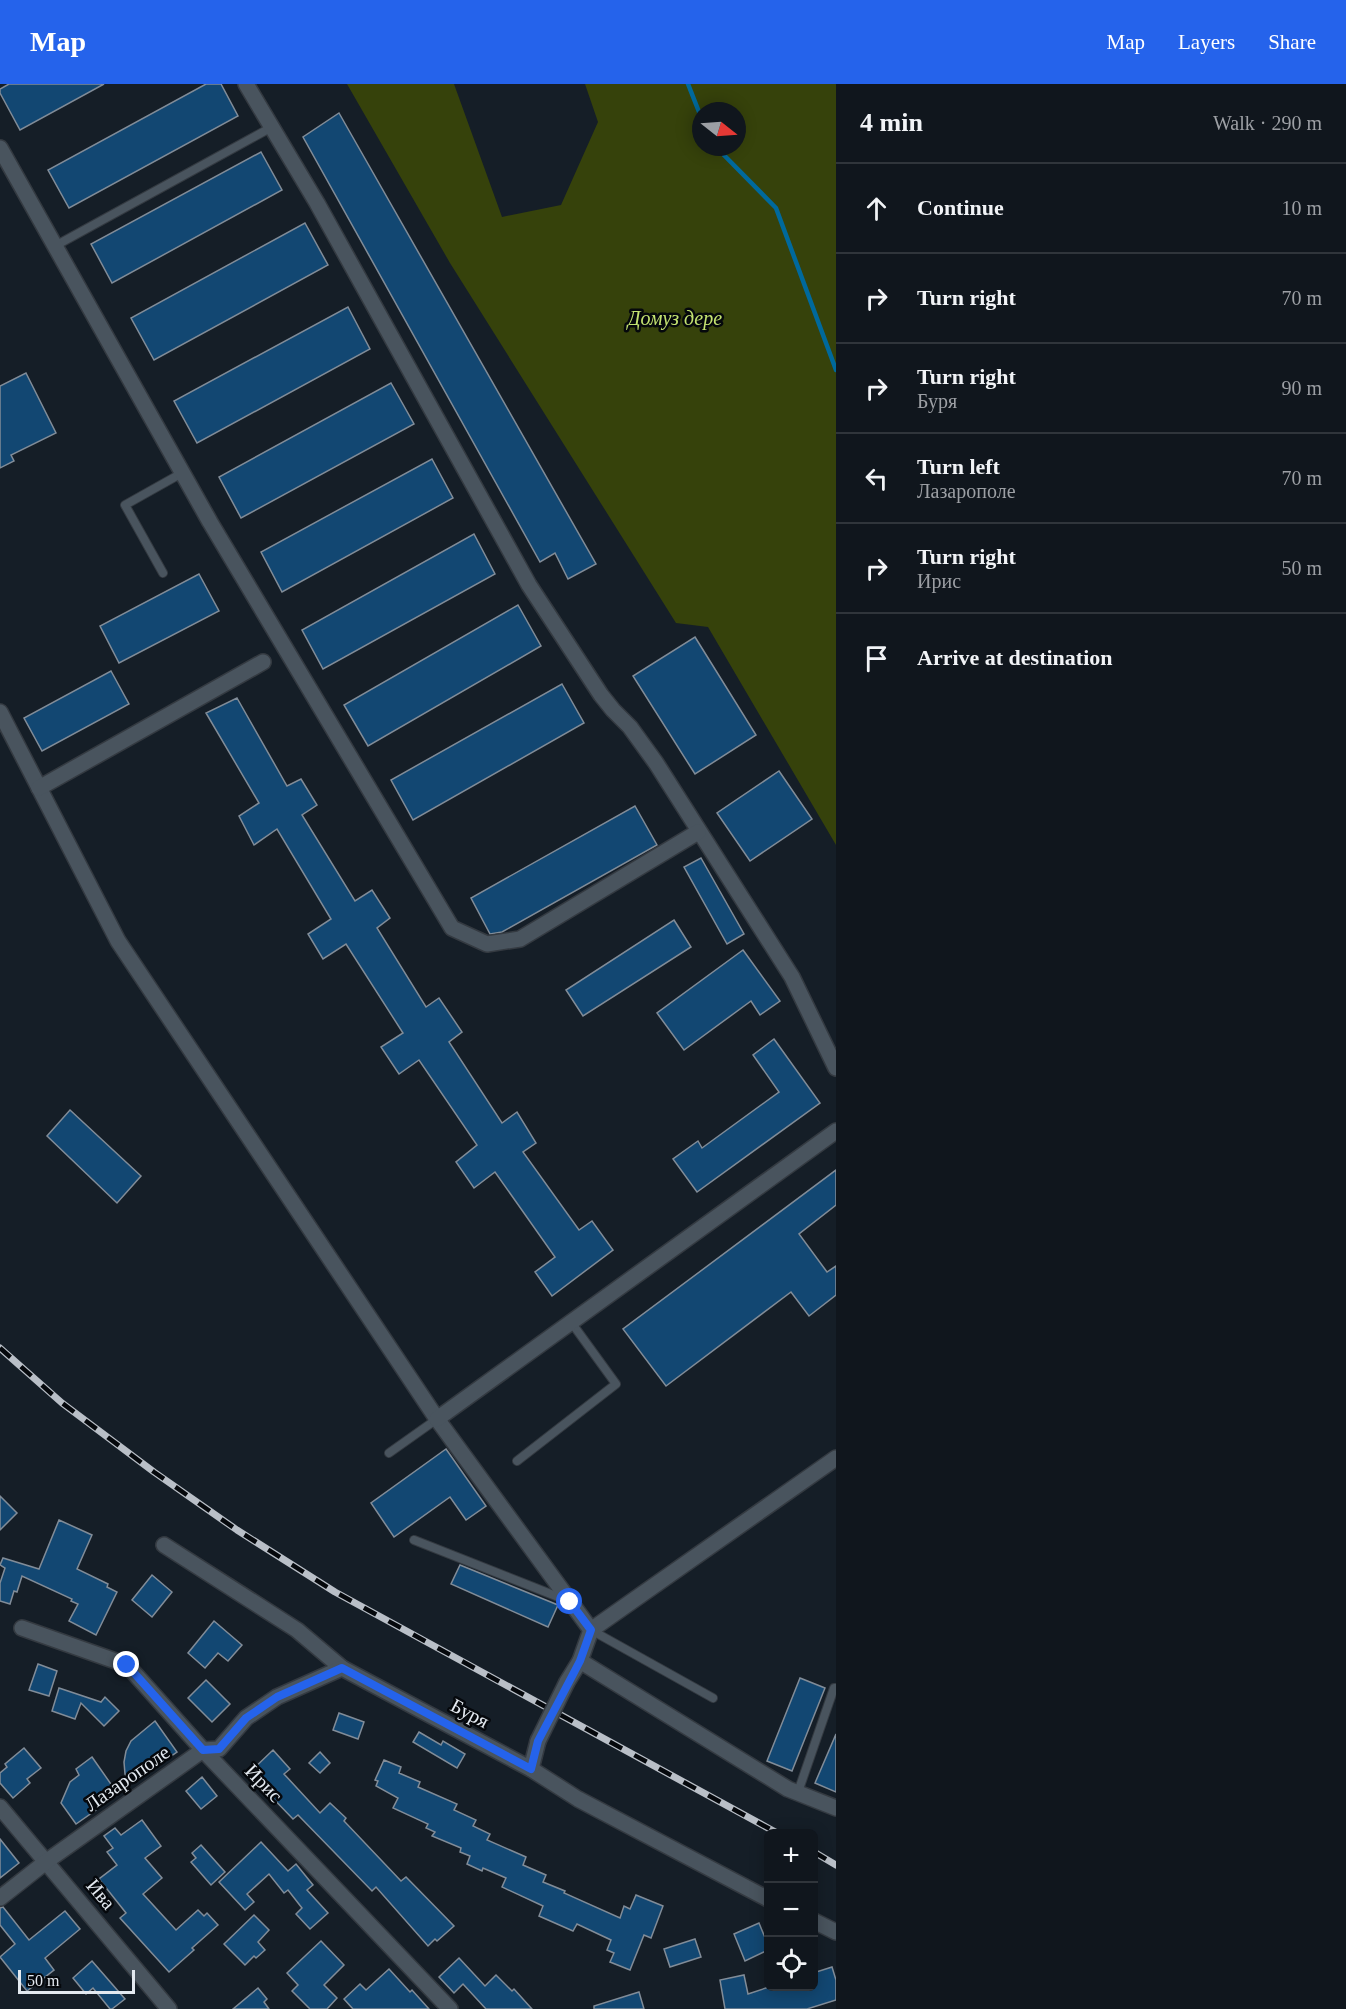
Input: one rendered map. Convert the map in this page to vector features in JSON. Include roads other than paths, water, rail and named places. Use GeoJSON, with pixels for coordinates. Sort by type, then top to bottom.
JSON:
{"type":"FeatureCollection","features":[{"type":"Feature","properties":{"kind":"street"},"geometry":{"type":"LineString","coordinates":[[246,84],[317,203],[529,585],[601,695],[630,727],[656,763],[792,977],[836,1068]]}},
{"type":"Feature","properties":{"kind":"street"},"geometry":{"type":"LineString","coordinates":[[0,148],[182,473],[452,928],[487,944],[520,939],[698,832]]}},
{"type":"Feature","properties":{"kind":"street"},"geometry":{"type":"LineString","coordinates":[[39,788],[262,662]]}},
{"type":"Feature","properties":{"kind":"street"},"geometry":{"type":"LineString","coordinates":[[0,712],[118,941],[436,1419],[591,1630]]}},
{"type":"Feature","properties":{"kind":"street"},"geometry":{"type":"LineString","coordinates":[[436,1419],[836,1131]]}},
{"type":"Feature","properties":{"kind":"street"},"geometry":{"type":"LineString","coordinates":[[531,1769],[538,1741],[580,1661],[591,1630],[836,1458]]}},
{"type":"Feature","properties":{"kind":"street","name":"Буря"},"geometry":{"type":"LineString","coordinates":[[164,1545],[297,1630],[342,1668],[531,1769],[578,1799],[764,1897]]}},
{"type":"Feature","properties":{"kind":"street","name":"Ирис"},"geometry":{"type":"LineString","coordinates":[[22,1628],[127,1665],[203,1750],[450,2009]]}},
{"type":"Feature","properties":{"kind":"street"},"geometry":{"type":"LineString","coordinates":[[580,1661],[788,1789],[836,1808]]}},
{"type":"Feature","properties":{"kind":"street","name":"Лазарополе"},"geometry":{"type":"LineString","coordinates":[[0,1899],[47,1861],[203,1750],[219,1749],[246,1718],[277,1697],[342,1668]]}},
{"type":"Feature","properties":{"kind":"street","name":"Ива"},"geometry":{"type":"LineString","coordinates":[[0,1807],[169,2009]]}},
{"type":"Feature","properties":{"kind":"street"},"geometry":{"type":"LineString","coordinates":[[818,1923],[836,1932]]}},
{"type":"Feature","properties":{"kind":"lane"},"geometry":{"type":"LineString","coordinates":[[55,246],[272,127]]}},
{"type":"Feature","properties":{"kind":"lane"},"geometry":{"type":"LineString","coordinates":[[163,573],[125,505],[182,473]]}},
{"type":"Feature","properties":{"kind":"lane"},"geometry":{"type":"LineString","coordinates":[[517,1461],[616,1384],[571,1322]]}},
{"type":"Feature","properties":{"kind":"lane"},"geometry":{"type":"LineString","coordinates":[[389,1454],[436,1419]]}},
{"type":"Feature","properties":{"kind":"lane"},"geometry":{"type":"LineString","coordinates":[[414,1540],[570,1602]]}},
{"type":"Feature","properties":{"kind":"lane"},"geometry":{"type":"LineString","coordinates":[[591,1630],[714,1698]]}},
{"type":"Feature","properties":{"kind":"lane"},"geometry":{"type":"LineString","coordinates":[[798,1792],[834,1688],[836,1688]]}},
{"type":"Feature","properties":{"kind":"waterway","name":"Домуз дере"},"geometry":{"type":"LineString","coordinates":[[688,84],[695,102]]}},
{"type":"Feature","properties":{"kind":"waterway","name":"Домуз дере"},"geometry":{"type":"LineString","coordinates":[[725,156],[776,208],[836,370]]}},
{"type":"Feature","properties":{"kind":"railway"},"geometry":{"type":"LineString","coordinates":[[0,1348],[62,1403],[154,1472],[237,1530],[335,1592],[770,1829]]}},
{"type":"Feature","properties":{"kind":"railway"},"geometry":{"type":"LineString","coordinates":[[818,1854],[836,1865]]}}]}
